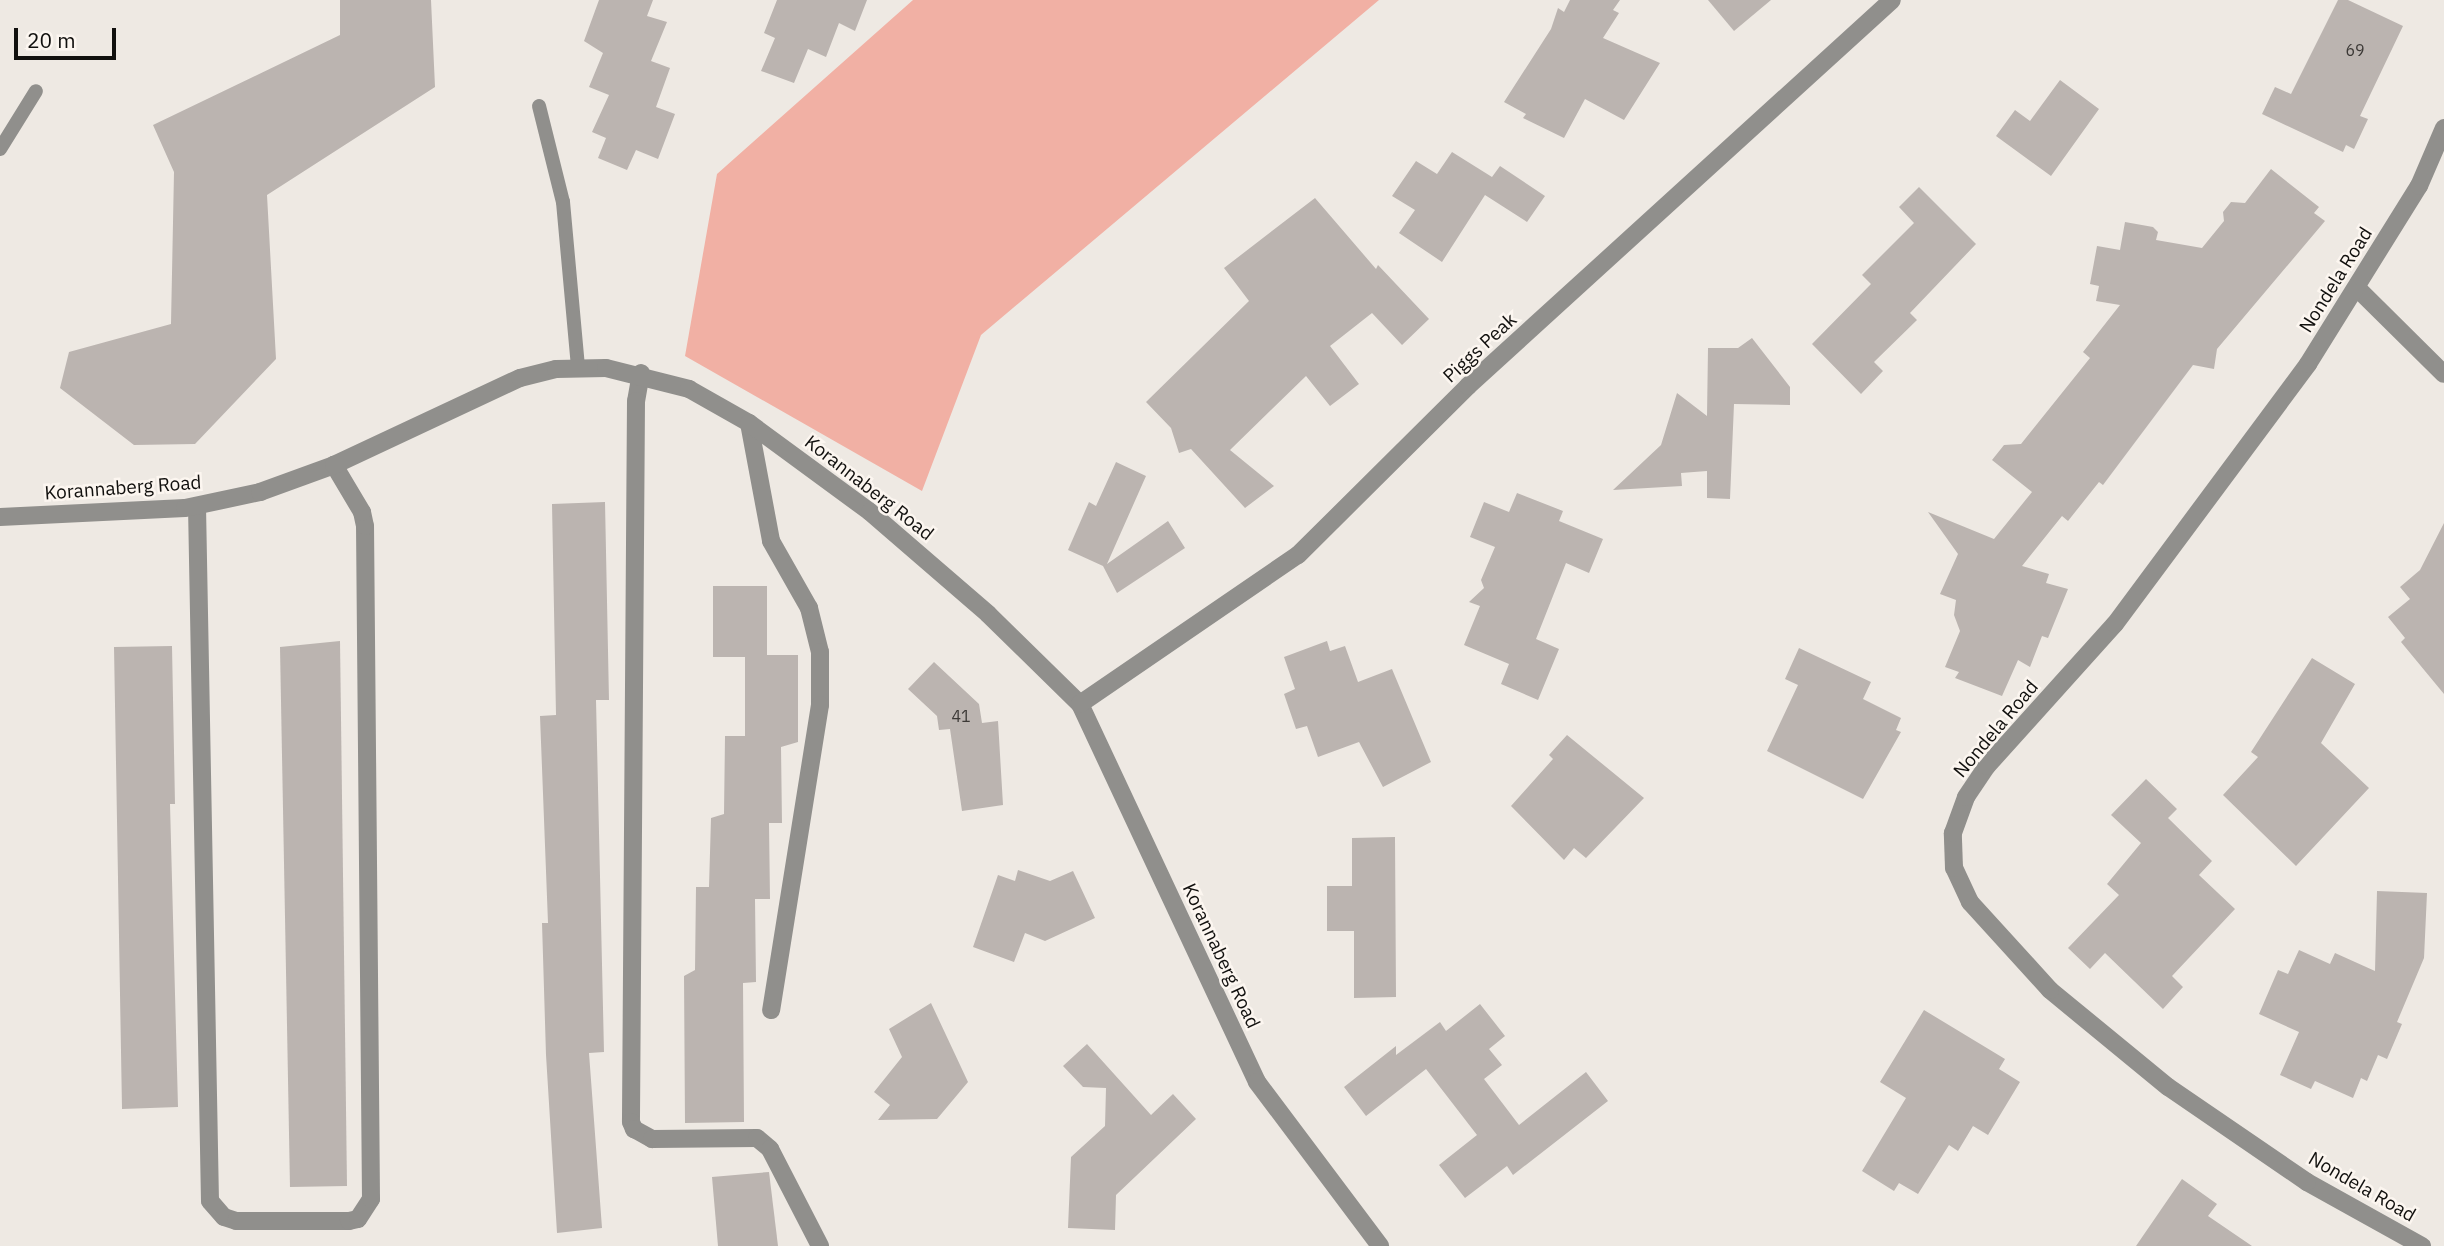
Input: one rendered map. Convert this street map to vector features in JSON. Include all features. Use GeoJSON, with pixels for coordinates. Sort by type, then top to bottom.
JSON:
{"type":"FeatureCollection","features":[{"type":"Feature","properties":{"kind":"street","name":"Piggs Peak"},"geometry":{"type":"LineString","coordinates":[[1080,704],[1298,555],[1468,386],[1892,0]]}},
{"type":"Feature","properties":{"kind":"street","name":"Nondela Road"},"geometry":{"type":"LineString","coordinates":[[2422,1246],[2307,1182],[2157,1078],[2050,990],[2007,947],[1970,902],[1954,868],[1953,833],[1966,797],[1980,776],[2115,624],[2231,473],[2357,288],[2419,186],[2444,128]]}},
{"type":"Feature","properties":{"kind":"street"},"geometry":{"type":"LineString","coordinates":[[2357,288],[2444,374]]}},
{"type":"Feature","properties":{"kind":"street","name":"Korannaberg Road"},"geometry":{"type":"LineString","coordinates":[[0,517],[197,506],[260,492],[334,465],[520,378],[578,367],[641,373],[689,389],[749,423],[886,526],[998,622],[1080,704],[1257,1082],[1380,1246]]}},
{"type":"Feature","properties":{"kind":"street"},"geometry":{"type":"LineString","coordinates":[[641,373],[636,401],[631,1122],[634,1129],[652,1139],[757,1138],[770,1149],[820,1246]]}},
{"type":"Feature","properties":{"kind":"street"},"geometry":{"type":"LineString","coordinates":[[749,423],[771,541],[808,608],[820,652],[820,705],[771,1010]]}},
{"type":"Feature","properties":{"kind":"street"},"geometry":{"type":"LineString","coordinates":[[197,506],[210,1201],[224,1217],[236,1221],[349,1221],[358,1219],[371,1199],[365,526],[362,512],[334,465]]}},
{"type":"Feature","properties":{"kind":"lane"},"geometry":{"type":"LineString","coordinates":[[0,149],[36,90]]}},
{"type":"Feature","properties":{"kind":"lane"},"geometry":{"type":"LineString","coordinates":[[539,106],[563,202],[578,367]]}},
{"type":"Feature","properties":{"kind":"shaded area"},"geometry":{"type":"Polygon","coordinates":[[[913,0],[1379,0],[981,335],[922,491],[685,356],[717,174],[913,0]]]}},
{"type":"Feature","properties":{"kind":"building"},"geometry":{"type":"Polygon","coordinates":[[[340,0],[431,0],[435,87],[267,195],[276,359],[195,444],[134,445],[60,388],[69,352],[171,324],[174,172],[153,125],[340,35],[340,0]]]}},
{"type":"Feature","properties":{"kind":"building"},"geometry":{"type":"Polygon","coordinates":[[[599,0],[653,0],[647,16],[667,22],[651,61],[670,68],[656,107],[675,114],[658,159],[636,150],[627,170],[598,158],[606,138],[592,132],[609,95],[589,87],[603,53],[584,41],[599,0]]]}},
{"type":"Feature","properties":{"kind":"building"},"geometry":{"type":"Polygon","coordinates":[[[777,0],[867,0],[855,31],[839,23],[826,57],[808,49],[794,83],[761,71],[775,38],[764,33],[777,0]]]}},
{"type":"Feature","properties":{"kind":"building"},"geometry":{"type":"Polygon","coordinates":[[[1570,0],[1620,0],[1613,10],[1619,13],[1603,38],[1660,63],[1624,120],[1585,99],[1564,138],[1523,118],[1526,114],[1504,102],[1551,29],[1558,8],[1564,12],[1570,0]]]}},
{"type":"Feature","properties":{"kind":"building"},"geometry":{"type":"Polygon","coordinates":[[[1708,0],[1771,0],[1734,31],[1708,0]]]}},
{"type":"Feature","properties":{"kind":"building"},"geometry":{"type":"Polygon","coordinates":[[[2338,0],[2348,0],[2403,26],[2360,116],[2368,119],[2354,149],[2346,145],[2343,152],[2262,114],[2275,87],[2291,94],[2338,0]]]}},
{"type":"Feature","properties":{"kind":"building"},"geometry":{"type":"Polygon","coordinates":[[[2060,80],[2099,109],[2051,176],[1996,136],[2015,110],[2030,121],[2060,80]]]}},
{"type":"Feature","properties":{"kind":"building"},"geometry":{"type":"Polygon","coordinates":[[[1452,152],[1492,177],[1500,166],[1545,196],[1527,222],[1485,195],[1442,262],[1399,233],[1415,210],[1392,196],[1416,161],[1437,174],[1452,152]]]}},
{"type":"Feature","properties":{"kind":"building"},"geometry":{"type":"Polygon","coordinates":[[[2271,169],[2319,207],[2314,213],[2325,221],[2217,349],[2214,369],[2193,365],[2103,485],[2099,482],[2068,521],[2062,516],[2022,566],[2049,574],[2046,583],[2068,589],[2048,638],[2042,636],[2030,667],[2018,660],[2002,696],[1955,678],[1959,672],[1945,667],[1960,631],[1954,615],[1956,600],[1940,594],[1958,554],[1928,512],[1994,539],[2032,492],[1992,460],[2004,445],[2021,444],[2090,358],[2083,352],[2120,305],[2096,301],[2099,286],[2090,284],[2097,246],[2120,250],[2125,222],[2153,227],[2158,232],[2156,240],[2202,248],[2224,221],[2223,212],[2231,202],[2245,203],[2271,169]]]}},
{"type":"Feature","properties":{"kind":"building"},"geometry":{"type":"Polygon","coordinates":[[[1919,187],[1976,244],[1910,313],[1917,320],[1874,362],[1883,371],[1861,394],[1812,344],[1871,284],[1862,275],[1914,223],[1899,207],[1919,187]]]}},
{"type":"Feature","properties":{"kind":"building"},"geometry":{"type":"Polygon","coordinates":[[[1315,198],[1376,269],[1378,265],[1429,319],[1402,345],[1372,313],[1330,346],[1359,384],[1330,406],[1306,376],[1230,450],[1274,486],[1245,508],[1191,449],[1179,453],[1171,428],[1146,402],[1249,301],[1224,268],[1315,198]]]}},
{"type":"Feature","properties":{"kind":"building"},"geometry":{"type":"Polygon","coordinates":[[[1752,338],[1790,387],[1790,405],[1734,404],[1730,499],[1707,498],[1707,471],[1681,473],[1682,486],[1613,490],[1661,445],[1677,393],[1707,416],[1708,348],[1738,348],[1752,338]]]}},
{"type":"Feature","properties":{"kind":"building"},"geometry":{"type":"Polygon","coordinates":[[[1116,462],[1146,476],[1107,564],[1168,521],[1185,548],[1117,593],[1103,566],[1068,550],[1089,502],[1096,506],[1116,462]]]}},
{"type":"Feature","properties":{"kind":"building"},"geometry":{"type":"Polygon","coordinates":[[[1517,493],[1563,511],[1559,521],[1603,539],[1589,573],[1566,563],[1536,639],[1559,649],[1538,700],[1501,684],[1509,664],[1464,645],[1480,606],[1469,602],[1484,588],[1481,580],[1495,547],[1470,537],[1484,502],[1509,512],[1517,493]]]}},
{"type":"Feature","properties":{"kind":"building"},"geometry":{"type":"Polygon","coordinates":[[[605,502],[609,700],[596,700],[604,1052],[589,1053],[602,1228],[557,1233],[546,1055],[542,923],[548,923],[540,716],[556,715],[552,504],[605,502]]]}},
{"type":"Feature","properties":{"kind":"building"},"geometry":{"type":"Polygon","coordinates":[[[2444,523],[2444,694],[2401,642],[2405,638],[2388,617],[2410,599],[2400,587],[2420,570],[2444,523]]]}},
{"type":"Feature","properties":{"kind":"building"},"geometry":{"type":"Polygon","coordinates":[[[713,586],[767,586],[767,655],[798,655],[798,742],[781,747],[782,823],[769,823],[770,899],[755,899],[756,982],[743,983],[744,1122],[685,1123],[684,976],[695,970],[696,887],[709,887],[711,818],[724,814],[725,736],[745,736],[745,657],[713,657],[713,586]]]}},
{"type":"Feature","properties":{"kind":"building"},"geometry":{"type":"Polygon","coordinates":[[[340,641],[347,1186],[290,1187],[280,647],[340,641]]]}},
{"type":"Feature","properties":{"kind":"building"},"geometry":{"type":"Polygon","coordinates":[[[1327,641],[1330,651],[1345,646],[1358,682],[1392,669],[1431,762],[1383,787],[1359,742],[1318,757],[1307,726],[1296,729],[1284,694],[1295,689],[1284,657],[1327,641]]]}},
{"type":"Feature","properties":{"kind":"building"},"geometry":{"type":"Polygon","coordinates":[[[172,646],[175,804],[170,804],[178,1107],[122,1109],[114,647],[172,646]]]}},
{"type":"Feature","properties":{"kind":"building"},"geometry":{"type":"Polygon","coordinates":[[[1799,648],[1871,682],[1863,699],[1901,718],[1896,730],[1901,732],[1863,799],[1767,751],[1798,685],[1785,679],[1799,648]]]}},
{"type":"Feature","properties":{"kind":"building"},"geometry":{"type":"Polygon","coordinates":[[[2312,658],[2355,684],[2321,743],[2369,788],[2296,866],[2223,795],[2258,757],[2251,752],[2312,658]]]}},
{"type":"Feature","properties":{"kind":"building"},"geometry":{"type":"Polygon","coordinates":[[[934,662],[979,704],[982,723],[998,721],[1003,805],[962,811],[950,729],[939,730],[937,716],[908,689],[934,662]]]}},
{"type":"Feature","properties":{"kind":"building"},"geometry":{"type":"Polygon","coordinates":[[[1567,735],[1644,798],[1586,858],[1574,848],[1564,860],[1511,806],[1553,759],[1549,755],[1567,735]]]}},
{"type":"Feature","properties":{"kind":"building"},"geometry":{"type":"Polygon","coordinates":[[[2146,779],[2177,809],[2168,818],[2212,861],[2199,875],[2235,909],[2172,976],[2183,987],[2163,1009],[2105,953],[2090,969],[2068,948],[2119,895],[2107,884],[2141,843],[2111,815],[2146,779]]]}},
{"type":"Feature","properties":{"kind":"building"},"geometry":{"type":"Polygon","coordinates":[[[1395,837],[1396,997],[1354,998],[1354,931],[1327,931],[1327,886],[1352,886],[1352,838],[1395,837]]]}},
{"type":"Feature","properties":{"kind":"building"},"geometry":{"type":"Polygon","coordinates":[[[1018,870],[1050,881],[1073,871],[1095,918],[1045,941],[1025,933],[1014,962],[973,947],[998,875],[1015,881],[1018,870]]]}},
{"type":"Feature","properties":{"kind":"building"},"geometry":{"type":"Polygon","coordinates":[[[2377,891],[2427,893],[2424,958],[2397,1022],[2402,1024],[2387,1059],[2378,1055],[2367,1081],[2361,1078],[2353,1098],[2315,1081],[2311,1089],[2280,1075],[2299,1032],[2259,1014],[2278,970],[2288,974],[2299,950],[2330,964],[2335,953],[2375,971],[2377,891]]]}},
{"type":"Feature","properties":{"kind":"building"},"geometry":{"type":"Polygon","coordinates":[[[931,1003],[968,1082],[937,1119],[878,1120],[890,1105],[874,1092],[902,1057],[889,1029],[931,1003]]]}},
{"type":"Feature","properties":{"kind":"building"},"geometry":{"type":"Polygon","coordinates":[[[1480,1004],[1505,1036],[1489,1049],[1502,1065],[1484,1079],[1519,1125],[1586,1072],[1608,1101],[1513,1175],[1507,1166],[1465,1198],[1439,1165],[1477,1135],[1426,1069],[1366,1116],[1344,1087],[1396,1046],[1396,1055],[1440,1022],[1446,1031],[1480,1004]]]}},
{"type":"Feature","properties":{"kind":"building"},"geometry":{"type":"Polygon","coordinates":[[[1924,1010],[2005,1059],[1999,1069],[2020,1082],[1988,1135],[1973,1126],[1958,1151],[1949,1145],[1918,1194],[1899,1183],[1894,1191],[1862,1171],[1906,1098],[1880,1082],[1924,1010]]]}},
{"type":"Feature","properties":{"kind":"building"},"geometry":{"type":"Polygon","coordinates":[[[1087,1044],[1151,1115],[1173,1094],[1196,1119],[1116,1195],[1115,1230],[1068,1228],[1071,1157],[1105,1126],[1106,1088],[1083,1087],[1063,1066],[1087,1044]]]}},
{"type":"Feature","properties":{"kind":"building"},"geometry":{"type":"Polygon","coordinates":[[[769,1172],[778,1246],[718,1246],[712,1177],[769,1172]]]}},
{"type":"Feature","properties":{"kind":"building"},"geometry":{"type":"Polygon","coordinates":[[[2182,1179],[2217,1204],[2208,1216],[2252,1246],[2136,1246],[2182,1179]]]}}]}
